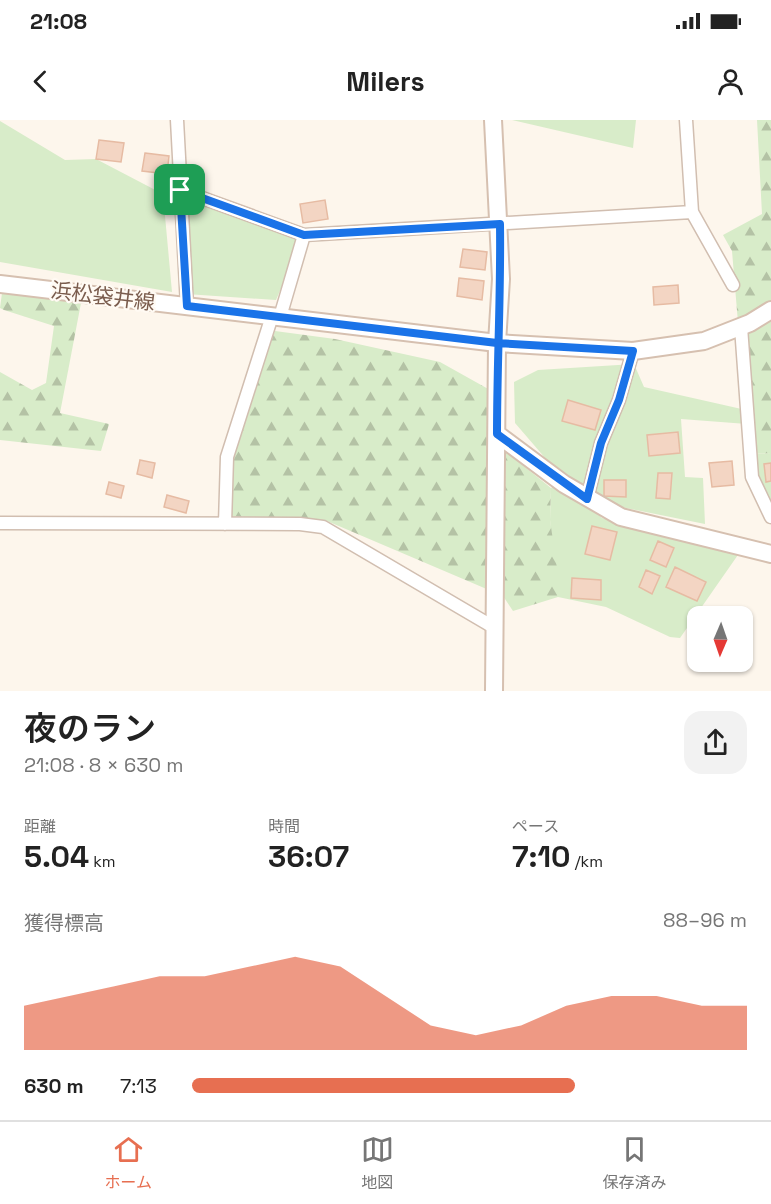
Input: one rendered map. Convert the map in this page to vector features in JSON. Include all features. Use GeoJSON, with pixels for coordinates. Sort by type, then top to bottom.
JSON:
{"type":"FeatureCollection","features":[{"type":"Feature","properties":{"kind":"street"},"geometry":{"type":"LineString","coordinates":[[177,120],[187,306]]}},
{"type":"Feature","properties":{"kind":"street"},"geometry":{"type":"LineString","coordinates":[[493,120],[500,224],[494,691]]}},
{"type":"Feature","properties":{"kind":"street"},"geometry":{"type":"LineString","coordinates":[[686,120],[692,212],[733,285]]}},
{"type":"Feature","properties":{"kind":"street"},"geometry":{"type":"LineString","coordinates":[[180,190],[304,235],[692,212]]}},
{"type":"Feature","properties":{"kind":"street"},"geometry":{"type":"LineString","coordinates":[[225,524],[227,457],[304,235]]}},
{"type":"Feature","properties":{"kind":"street","name":"浜松袋井線"},"geometry":{"type":"LineString","coordinates":[[0,284],[497,343],[633,351],[704,341],[741,327],[771,310]]}},
{"type":"Feature","properties":{"kind":"street"},"geometry":{"type":"LineString","coordinates":[[741,327],[752,477],[771,517]]}},
{"type":"Feature","properties":{"kind":"street"},"geometry":{"type":"LineString","coordinates":[[587,499],[601,443],[619,400],[633,351]]}},
{"type":"Feature","properties":{"kind":"street"},"geometry":{"type":"LineString","coordinates":[[497,434],[587,499],[621,517],[771,554]]}},
{"type":"Feature","properties":{"kind":"street"},"geometry":{"type":"LineString","coordinates":[[0,523],[300,524],[323,527],[495,628]]}},
{"type":"Feature","properties":{"kind":"green space"},"geometry":{"type":"Polygon","coordinates":[[[512,120],[636,120],[633,148],[512,120]]]}},
{"type":"Feature","properties":{"kind":"green space"},"geometry":{"type":"Polygon","coordinates":[[[757,120],[771,120],[771,453],[749,454],[732,251],[723,235],[762,214],[757,120]]]}},
{"type":"Feature","properties":{"kind":"green space"},"geometry":{"type":"Polygon","coordinates":[[[0,121],[65,160],[96,159],[163,194],[172,292],[0,262],[0,121]]]}},
{"type":"Feature","properties":{"kind":"green space"},"geometry":{"type":"Polygon","coordinates":[[[181,200],[304,235],[276,300],[186,294],[181,200]]]}},
{"type":"Feature","properties":{"kind":"green space"},"geometry":{"type":"Polygon","coordinates":[[[2,293],[81,303],[60,413],[109,424],[101,451],[0,440],[0,372],[32,390],[46,383],[54,326],[0,308],[2,293]]]}},
{"type":"Feature","properties":{"kind":"green space"},"geometry":{"type":"Polygon","coordinates":[[[275,331],[335,339],[440,362],[499,395],[510,455],[551,488],[550,520],[560,588],[558,597],[513,611],[503,596],[327,521],[228,516],[231,451],[275,331]]]}},
{"type":"Feature","properties":{"kind":"green space"},"geometry":{"type":"Polygon","coordinates":[[[634,364],[644,387],[746,410],[747,424],[681,419],[685,477],[703,478],[705,524],[616,506],[546,459],[515,423],[514,382],[538,370],[634,364]]]}},
{"type":"Feature","properties":{"kind":"green space"},"geometry":{"type":"Polygon","coordinates":[[[771,453],[771,517],[749,454],[771,453]]]}},
{"type":"Feature","properties":{"kind":"green space"},"geometry":{"type":"Polygon","coordinates":[[[560,481],[602,518],[740,552],[702,606],[687,606],[687,628],[680,638],[670,637],[606,607],[558,597],[550,520],[551,488],[560,481]]]}},
{"type":"Feature","properties":{"kind":"building"},"geometry":{"type":"Polygon","coordinates":[[[99,140],[124,143],[121,162],[96,159],[99,140]]]}},
{"type":"Feature","properties":{"kind":"building"},"geometry":{"type":"Polygon","coordinates":[[[145,153],[169,156],[167,174],[142,171],[145,153]]]}},
{"type":"Feature","properties":{"kind":"building"},"geometry":{"type":"Polygon","coordinates":[[[325,200],[328,219],[303,223],[300,204],[325,200]]]}},
{"type":"Feature","properties":{"kind":"building"},"geometry":{"type":"Polygon","coordinates":[[[463,249],[487,252],[485,270],[460,267],[463,249]]]}},
{"type":"Feature","properties":{"kind":"building"},"geometry":{"type":"Polygon","coordinates":[[[459,278],[484,281],[482,300],[457,296],[459,278]]]}},
{"type":"Feature","properties":{"kind":"building"},"geometry":{"type":"Polygon","coordinates":[[[678,285],[679,303],[654,305],[653,287],[678,285]]]}},
{"type":"Feature","properties":{"kind":"building"},"geometry":{"type":"Polygon","coordinates":[[[568,400],[601,410],[595,430],[562,421],[568,400]]]}},
{"type":"Feature","properties":{"kind":"building"},"geometry":{"type":"Polygon","coordinates":[[[678,432],[680,453],[649,456],[647,435],[678,432]]]}},
{"type":"Feature","properties":{"kind":"building"},"geometry":{"type":"Polygon","coordinates":[[[140,460],[155,463],[152,478],[137,474],[140,460]]]}},
{"type":"Feature","properties":{"kind":"building"},"geometry":{"type":"Polygon","coordinates":[[[732,461],[734,485],[712,487],[709,463],[732,461]]]}},
{"type":"Feature","properties":{"kind":"building"},"geometry":{"type":"Polygon","coordinates":[[[771,463],[771,481],[766,482],[764,464],[771,463]]]}},
{"type":"Feature","properties":{"kind":"building"},"geometry":{"type":"Polygon","coordinates":[[[658,473],[672,473],[670,499],[656,498],[658,473]]]}},
{"type":"Feature","properties":{"kind":"building"},"geometry":{"type":"Polygon","coordinates":[[[604,480],[626,480],[626,497],[604,496],[604,480]]]}},
{"type":"Feature","properties":{"kind":"building"},"geometry":{"type":"Polygon","coordinates":[[[109,482],[124,486],[121,498],[106,494],[109,482]]]}},
{"type":"Feature","properties":{"kind":"building"},"geometry":{"type":"Polygon","coordinates":[[[167,495],[189,501],[186,513],[164,507],[167,495]]]}},
{"type":"Feature","properties":{"kind":"building"},"geometry":{"type":"Polygon","coordinates":[[[592,526],[617,532],[610,560],[585,554],[592,526]]]}},
{"type":"Feature","properties":{"kind":"building"},"geometry":{"type":"Polygon","coordinates":[[[658,541],[674,548],[666,567],[650,560],[658,541]]]}},
{"type":"Feature","properties":{"kind":"building"},"geometry":{"type":"Polygon","coordinates":[[[675,567],[706,582],[697,601],[666,587],[675,567]]]}},
{"type":"Feature","properties":{"kind":"building"},"geometry":{"type":"Polygon","coordinates":[[[646,570],[660,576],[652,594],[639,587],[646,570]]]}},
{"type":"Feature","properties":{"kind":"building"},"geometry":{"type":"Polygon","coordinates":[[[572,578],[601,580],[601,600],[571,598],[572,578]]]}},
{"type":"Feature","properties":{"kind":"route"},"geometry":{"type":"LineString","coordinates":[[180,190],[187,306],[497,343],[633,351],[619,400],[601,443],[587,499],[497,434],[497,343],[501,279],[500,224],[304,235],[180,190]]}}]}
